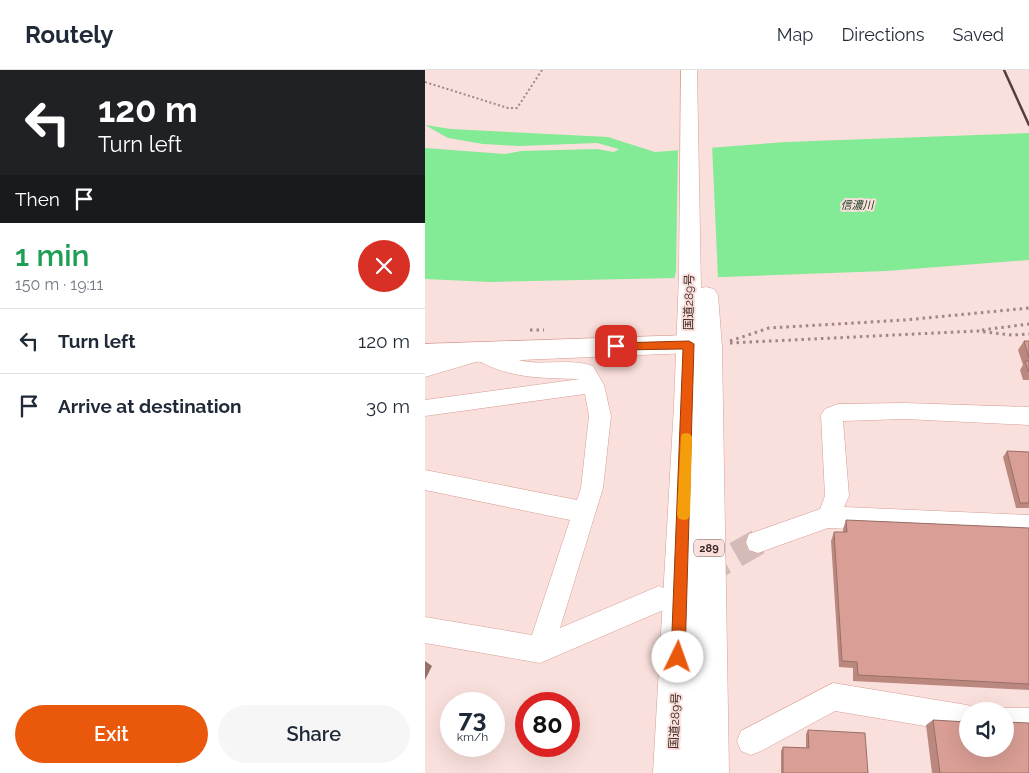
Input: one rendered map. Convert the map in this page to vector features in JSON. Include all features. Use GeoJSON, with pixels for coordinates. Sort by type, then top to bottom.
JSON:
{"type":"FeatureCollection","features":[{"type":"Feature","properties":{"kind":"main road","name":"国道289号"},"geometry":{"type":"LineString","coordinates":[[689,70],[695,331],[710,773]]}},
{"type":"Feature","properties":{"kind":"main road","name":"国道289号"},"geometry":{"type":"LineString","coordinates":[[673,773],[695,331],[701,70]]}},
{"type":"Feature","properties":{"kind":"main road"},"geometry":{"type":"LineString","coordinates":[[425,354],[481,354],[669,344],[695,331]]}},
{"type":"Feature","properties":{"kind":"street"},"geometry":{"type":"LineString","coordinates":[[425,369],[481,354],[490,360],[522,370],[585,371],[594,385],[600,416],[592,488],[540,650]]}},
{"type":"Feature","properties":{"kind":"street"},"geometry":{"type":"LineString","coordinates":[[425,408],[594,385]]}},
{"type":"Feature","properties":{"kind":"street"},"geometry":{"type":"LineString","coordinates":[[828,517],[837,496],[832,415],[838,413],[905,410],[1029,416]]}},
{"type":"Feature","properties":{"kind":"street"},"geometry":{"type":"LineString","coordinates":[[425,480],[585,512]]}},
{"type":"Feature","properties":{"kind":"street"},"geometry":{"type":"LineString","coordinates":[[758,542],[828,517],[1029,526]]}},
{"type":"Feature","properties":{"kind":"street"},"geometry":{"type":"LineString","coordinates":[[425,630],[540,650],[659,599]]}},
{"type":"Feature","properties":{"kind":"street"},"geometry":{"type":"LineString","coordinates":[[751,741],[833,696],[959,718]]}},
{"type":"Feature","properties":{"kind":"street"},"geometry":{"type":"LineString","coordinates":[[1014,722],[1029,722]]}},
{"type":"Feature","properties":{"kind":"path"},"geometry":{"type":"LineString","coordinates":[[425,82],[508,108],[517,108],[542,70]]}},
{"type":"Feature","properties":{"kind":"path"},"geometry":{"type":"LineString","coordinates":[[1029,308],[905,320],[769,328],[724,344],[977,331],[1029,324]]}},
{"type":"Feature","properties":{"kind":"path"},"geometry":{"type":"LineString","coordinates":[[977,331],[1012,335],[1029,334]]}},
{"type":"Feature","properties":{"kind":"water","name":"信濃川"},"geometry":{"type":"Polygon","coordinates":[[[425,125],[451,129],[608,137],[655,152],[786,142],[1029,133],[1029,260],[886,271],[724,277],[490,282],[425,279],[425,148],[505,154],[521,151],[597,149],[614,152],[619,149],[597,143],[519,146],[483,144],[448,138],[425,125]]]}},
{"type":"Feature","properties":{"kind":"pier"},"geometry":{"type":"Polygon","coordinates":[[[712,144],[718,279],[674,280],[676,271],[678,147],[712,144]]]}},
{"type":"Feature","properties":{"kind":"building"},"geometry":{"type":"Polygon","coordinates":[[[1024,341],[1029,341],[1029,358],[1024,341]]]}},
{"type":"Feature","properties":{"kind":"building"},"geometry":{"type":"Polygon","coordinates":[[[1025,361],[1029,361],[1029,371],[1028,371],[1025,361]]]}},
{"type":"Feature","properties":{"kind":"building"},"geometry":{"type":"Polygon","coordinates":[[[1007,451],[1029,452],[1029,503],[1020,503],[1007,451]]]}},
{"type":"Feature","properties":{"kind":"building"},"geometry":{"type":"Polygon","coordinates":[[[846,520],[1029,528],[1029,684],[858,675],[857,662],[842,661],[834,532],[847,532],[846,520]]]}},
{"type":"Feature","properties":{"kind":"building"},"geometry":{"type":"Polygon","coordinates":[[[933,720],[959,722],[959,757],[1014,757],[1014,722],[1029,723],[1029,773],[940,773],[933,720]]]}},
{"type":"Feature","properties":{"kind":"building"},"geometry":{"type":"Polygon","coordinates":[[[808,730],[865,733],[868,773],[783,773],[783,747],[809,748],[808,730]]]}},
{"type":"Feature","properties":{"kind":"tunnel"},"geometry":{"type":"LineString","coordinates":[[702,574],[758,542]]}},
{"type":"Feature","properties":{"kind":"railway"},"geometry":{"type":"LineString","coordinates":[[1004,70],[1029,125]]}},
{"type":"Feature","properties":{"kind":"slow traffic"},"geometry":{"type":"LineString","coordinates":[[684,515],[686,437]]}},
{"type":"Feature","properties":{"kind":"route"},"geometry":{"type":"LineString","coordinates":[[616,346],[689,344],[678,657]]}}]}
